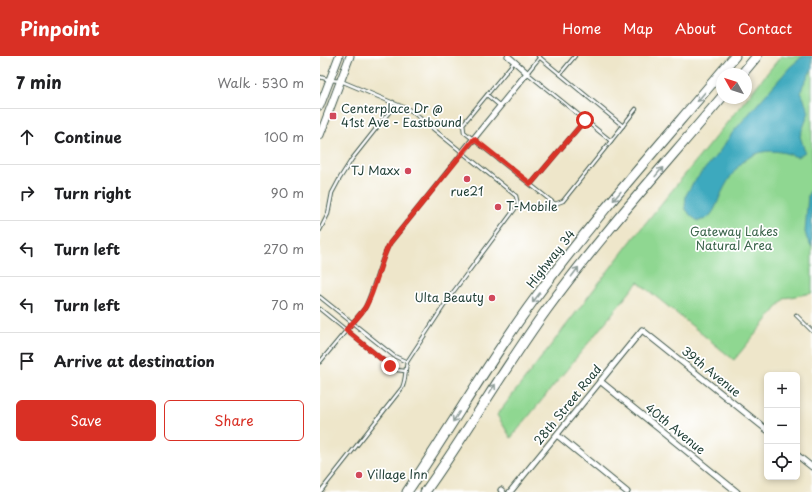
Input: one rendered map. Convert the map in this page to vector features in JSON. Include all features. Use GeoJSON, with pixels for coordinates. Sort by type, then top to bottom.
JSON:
{"type":"FeatureCollection","features":[{"type":"Feature","properties":{"kind":"highway","name":"Highway 34"},"geometry":{"type":"LineString","coordinates":[[407,492],[533,301],[574,248],[735,56]]}},
{"type":"Feature","properties":{"kind":"highway"},"geometry":{"type":"LineString","coordinates":[[747,68],[757,56]]}},
{"type":"Feature","properties":{"kind":"highway"},"geometry":{"type":"LineString","coordinates":[[424,492],[441,469],[514,356],[579,267],[716,104]]}},
{"type":"Feature","properties":{"kind":"highway"},"geometry":{"type":"LineString","coordinates":[[466,401],[479,410]]}},
{"type":"Feature","properties":{"kind":"street"},"geometry":{"type":"LineString","coordinates":[[320,106],[339,56]]}},
{"type":"Feature","properties":{"kind":"street"},"geometry":{"type":"LineString","coordinates":[[320,135],[350,56]]}},
{"type":"Feature","properties":{"kind":"street"},"geometry":{"type":"LineString","coordinates":[[462,153],[527,73],[508,56]]}},
{"type":"Feature","properties":{"kind":"street","name":"28th Street Road"},"geometry":{"type":"LineString","coordinates":[[510,492],[642,330]]}},
{"type":"Feature","properties":{"kind":"street","name":"39th Avenue"},"geometry":{"type":"LineString","coordinates":[[642,330],[764,428]]}},
{"type":"Feature","properties":{"kind":"street","name":"40th Avenue"},"geometry":{"type":"LineString","coordinates":[[600,381],[737,492]]}},
{"type":"Feature","properties":{"kind":"street"},"geometry":{"type":"LineString","coordinates":[[557,435],[627,492]]}},
{"type":"Feature","properties":{"kind":"street"},"geometry":{"type":"LineString","coordinates":[[800,457],[812,467]]}},
{"type":"Feature","properties":{"kind":"lane"},"geometry":{"type":"LineString","coordinates":[[560,74],[575,56]]}},
{"type":"Feature","properties":{"kind":"lane"},"geometry":{"type":"LineString","coordinates":[[611,141],[527,73],[539,57],[623,126]]}},
{"type":"Feature","properties":{"kind":"lane"},"geometry":{"type":"LineString","coordinates":[[514,61],[463,124],[464,132],[555,204],[563,201],[636,109]]}},
{"type":"Feature","properties":{"kind":"lane"},"geometry":{"type":"LineString","coordinates":[[320,77],[341,81],[410,110],[516,196],[518,205],[451,295],[407,362],[405,382],[402,388],[320,492]]}},
{"type":"Feature","properties":{"kind":"lane"},"geometry":{"type":"LineString","coordinates":[[487,95],[500,106]]}},
{"type":"Feature","properties":{"kind":"lane"},"geometry":{"type":"LineString","coordinates":[[320,230],[328,214],[332,193],[340,178],[352,159],[390,112],[393,102]]}},
{"type":"Feature","properties":{"kind":"lane"},"geometry":{"type":"LineString","coordinates":[[531,184],[585,120]]}},
{"type":"Feature","properties":{"kind":"lane"},"geometry":{"type":"LineString","coordinates":[[320,362],[365,308],[384,253],[390,243],[462,153]]}},
{"type":"Feature","properties":{"kind":"lane"},"geometry":{"type":"LineString","coordinates":[[320,297],[394,356],[407,362]]}},
{"type":"Feature","properties":{"kind":"lane"},"geometry":{"type":"LineString","coordinates":[[320,309],[390,366],[397,370],[405,371]]}},
{"type":"Feature","properties":{"kind":"lane"},"geometry":{"type":"LineString","coordinates":[[796,315],[812,330]]}},
{"type":"Feature","properties":{"kind":"green space","name":"Gateway Lakes Natural Area"},"geometry":{"type":"Polygon","coordinates":[[[781,56],[812,56],[812,293],[785,298],[734,360],[638,282],[511,438],[497,415],[635,236],[742,104],[752,104],[752,92],[781,56]]]}},
{"type":"Feature","properties":{"kind":"water"},"geometry":{"type":"Polygon","coordinates":[[[803,56],[812,56],[812,69],[803,85],[801,92],[809,112],[800,136],[805,152],[797,157],[771,151],[760,152],[751,156],[735,171],[721,194],[712,214],[706,219],[698,221],[691,216],[685,208],[686,195],[693,183],[719,152],[733,132],[790,67],[803,56]]]}},
{"type":"Feature","properties":{"kind":"water"},"geometry":{"type":"Polygon","coordinates":[[[812,187],[812,247],[805,232],[808,195],[812,187]]]}},
{"type":"Feature","properties":{"kind":"place","name":"Centerplace Dr @ 41st Ave - Eastbound"},"geometry":{"type":"Point","coordinates":[333,116]}},
{"type":"Feature","properties":{"kind":"place","name":"TJ Maxx"},"geometry":{"type":"Point","coordinates":[408,171]}},
{"type":"Feature","properties":{"kind":"place","name":"rue21"},"geometry":{"type":"Point","coordinates":[467,179]}},
{"type":"Feature","properties":{"kind":"place","name":"T-Mobile"},"geometry":{"type":"Point","coordinates":[498,207]}},
{"type":"Feature","properties":{"kind":"place","name":"Ulta Beauty"},"geometry":{"type":"Point","coordinates":[492,298]}},
{"type":"Feature","properties":{"kind":"place","name":"Village Inn"},"geometry":{"type":"Point","coordinates":[359,475]}},
{"type":"Feature","properties":{"kind":"route"},"geometry":{"type":"LineString","coordinates":[[390,366],[346,330],[365,308],[384,253],[390,243],[474,139],[531,184],[585,120]]}}]}
